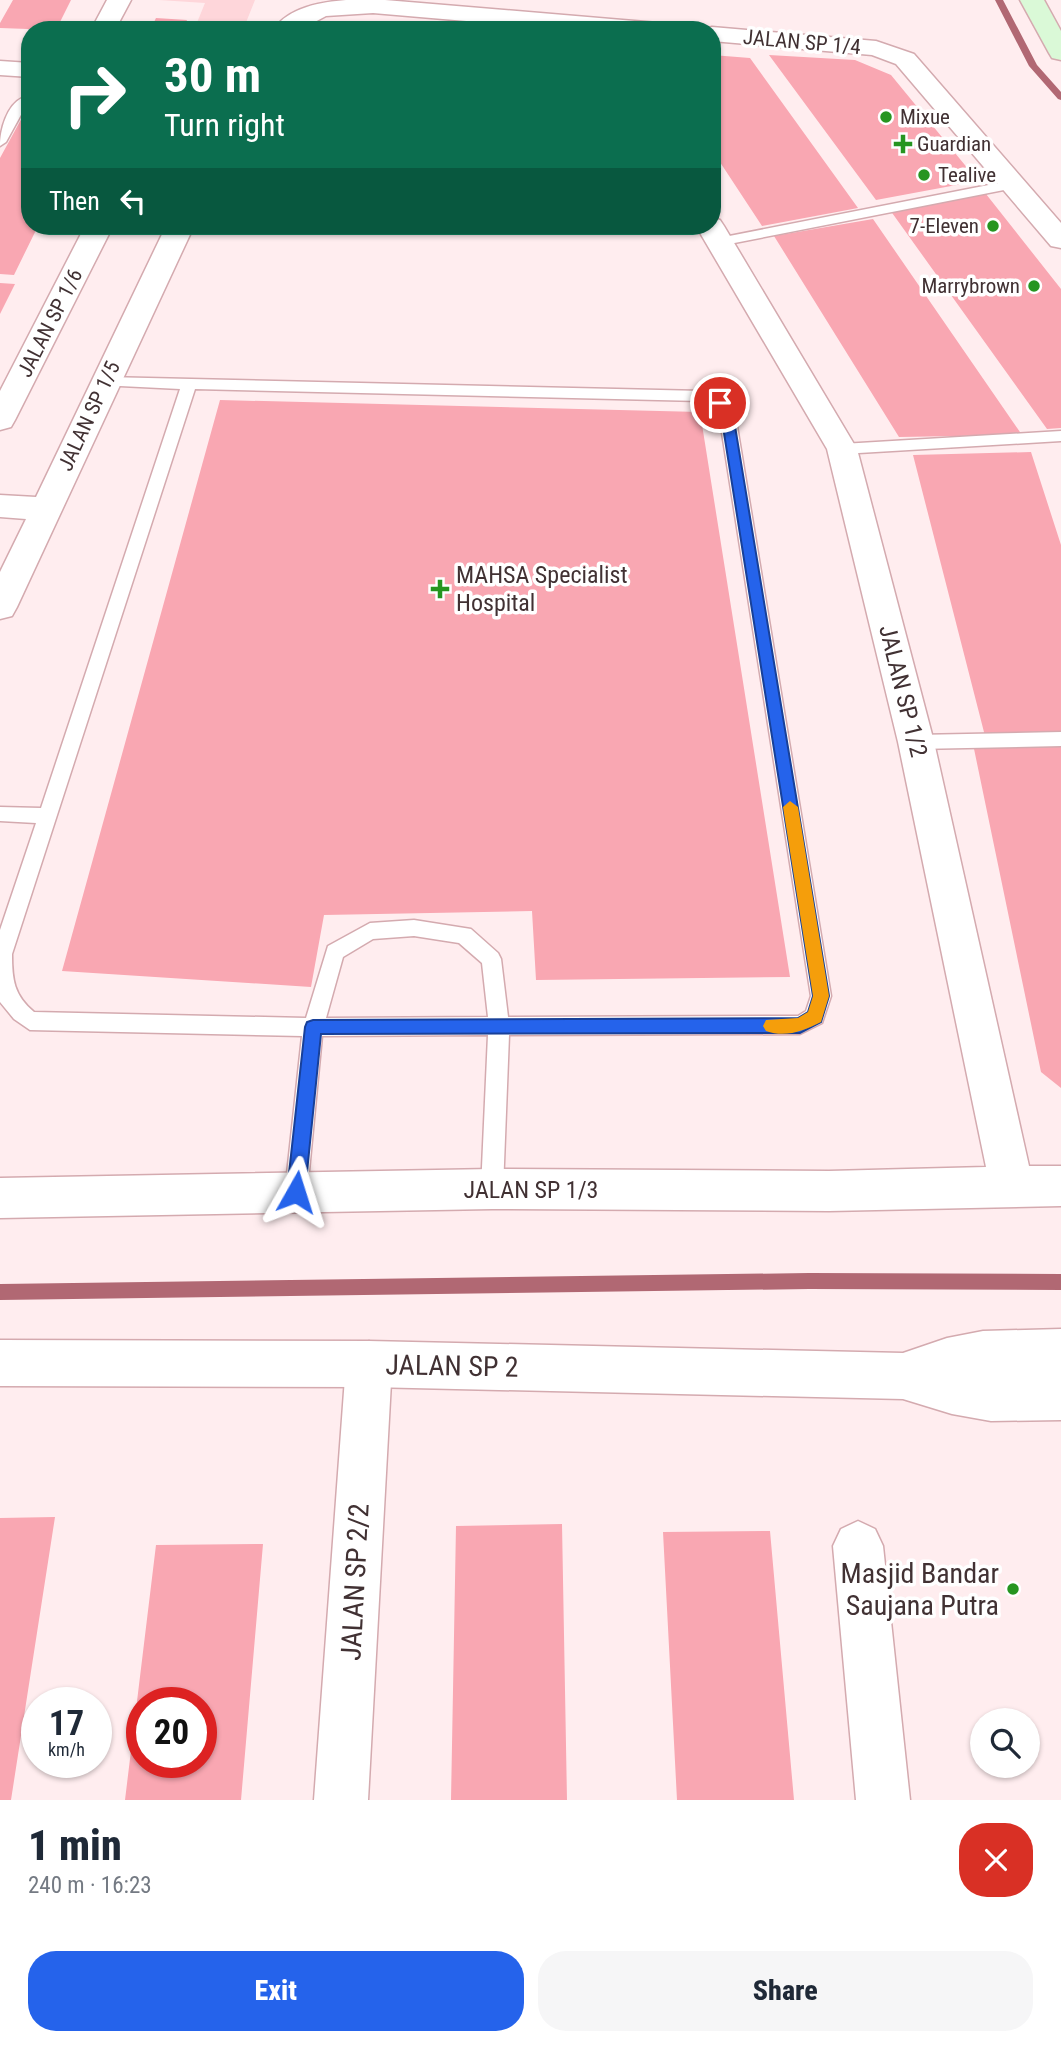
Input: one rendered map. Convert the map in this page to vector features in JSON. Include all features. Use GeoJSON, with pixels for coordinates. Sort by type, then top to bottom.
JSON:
{"type":"FeatureCollection","features":[{"type":"Feature","properties":{"kind":"main road"},"geometry":{"type":"LineString","coordinates":[[1032,0],[1061,53]]}},
{"type":"Feature","properties":{"kind":"street"},"geometry":{"type":"LineString","coordinates":[[108,21],[119,0]]}},
{"type":"Feature","properties":{"kind":"street"},"geometry":{"type":"LineString","coordinates":[[296,21],[304,15],[329,7],[373,6],[537,21]]}},
{"type":"Feature","properties":{"kind":"street","name":"JALAN SP 1/4"},"geometry":{"type":"LineString","coordinates":[[721,35],[876,48],[892,52],[905,59],[1014,184]]}},
{"type":"Feature","properties":{"kind":"street"},"geometry":{"type":"LineString","coordinates":[[0,68],[21,69]]}},
{"type":"Feature","properties":{"kind":"street"},"geometry":{"type":"LineString","coordinates":[[1014,184],[1061,240]]}},
{"type":"Feature","properties":{"kind":"street","name":"JALAN SP 1/6"},"geometry":{"type":"LineString","coordinates":[[0,420],[94,235]]}},
{"type":"Feature","properties":{"kind":"street","name":"JALAN SP 1/5"},"geometry":{"type":"LineString","coordinates":[[4,591],[176,235]]}},
{"type":"Feature","properties":{"kind":"street","name":"JALAN SP 1/2"},"geometry":{"type":"LineString","coordinates":[[715,235],[842,449],[916,742],[1012,1188]]}},
{"type":"Feature","properties":{"kind":"street"},"geometry":{"type":"LineString","coordinates":[[0,506],[45,509]]}},
{"type":"Feature","properties":{"kind":"street","name":"JALAN SP 1/3"},"geometry":{"type":"LineString","coordinates":[[0,1198],[492,1189],[829,1191],[1061,1186]]}},
{"type":"Feature","properties":{"kind":"street","name":"JALAN SP 2"},"geometry":{"type":"LineString","coordinates":[[903,1377],[947,1361],[983,1354],[1061,1352]]}},
{"type":"Feature","properties":{"kind":"street","name":"JALAN SP 2"},"geometry":{"type":"LineString","coordinates":[[0,1363],[369,1364],[903,1377],[952,1391],[990,1398],[1061,1397]]}},
{"type":"Feature","properties":{"kind":"street","name":"JALAN SP 2/2"},"geometry":{"type":"LineString","coordinates":[[341,1800],[369,1364]]}},
{"type":"Feature","properties":{"kind":"street"},"geometry":{"type":"LineString","coordinates":[[858,1546],[883,1800]]}},
{"type":"Feature","properties":{"kind":"lane"},"geometry":{"type":"LineString","coordinates":[[0,142],[21,104]]}},
{"type":"Feature","properties":{"kind":"lane"},"geometry":{"type":"LineString","coordinates":[[721,233],[1014,184]]}},
{"type":"Feature","properties":{"kind":"lane"},"geometry":{"type":"LineString","coordinates":[[105,382],[702,396],[720,403],[727,414],[821,996],[816,1017],[800,1025],[313,1027],[30,1021],[12,1006],[2,986],[2,954],[189,384]]}},
{"type":"Feature","properties":{"kind":"lane"},"geometry":{"type":"LineString","coordinates":[[842,449],[1061,436]]}},
{"type":"Feature","properties":{"kind":"lane"},"geometry":{"type":"LineString","coordinates":[[916,742],[1061,739]]}},
{"type":"Feature","properties":{"kind":"lane"},"geometry":{"type":"LineString","coordinates":[[0,814],[46,816]]}},
{"type":"Feature","properties":{"kind":"lane"},"geometry":{"type":"LineString","coordinates":[[296,1192],[313,1027],[335,952],[370,931],[414,928],[464,935],[491,959],[499,1028],[492,1189]]}},
{"type":"Feature","properties":{"kind":"shaded area"},"geometry":{"type":"Polygon","coordinates":[[[159,0],[255,0],[247,21],[198,21],[205,3],[159,0]]]}},
{"type":"Feature","properties":{"kind":"building"},"geometry":{"type":"Polygon","coordinates":[[[13,0],[71,0],[60,21],[21,21],[21,29],[0,28],[0,23],[13,0]]]}},
{"type":"Feature","properties":{"kind":"building"},"geometry":{"type":"Polygon","coordinates":[[[156,18],[187,20],[187,21],[154,21],[156,18]]]}},
{"type":"Feature","properties":{"kind":"building"},"geometry":{"type":"Polygon","coordinates":[[[769,55],[855,60],[891,75],[978,181],[876,200],[769,55]]]}},
{"type":"Feature","properties":{"kind":"building"},"geometry":{"type":"Polygon","coordinates":[[[721,56],[750,58],[858,208],[762,226],[721,164],[721,56]]]}},
{"type":"Feature","properties":{"kind":"building"},"geometry":{"type":"Polygon","coordinates":[[[21,120],[21,235],[34,235],[14,275],[0,274],[0,158],[21,120]]]}},
{"type":"Feature","properties":{"kind":"building"},"geometry":{"type":"Polygon","coordinates":[[[986,194],[1061,289],[1061,428],[1047,429],[890,210],[986,194]]]}},
{"type":"Feature","properties":{"kind":"building"},"geometry":{"type":"Polygon","coordinates":[[[873,219],[1022,435],[899,437],[774,236],[873,219]]]}},
{"type":"Feature","properties":{"kind":"building"},"geometry":{"type":"Polygon","coordinates":[[[0,283],[15,284],[0,314],[0,283]]]}},
{"type":"Feature","properties":{"kind":"building"},"geometry":{"type":"Polygon","coordinates":[[[220,400],[700,412],[790,977],[536,980],[532,911],[324,915],[311,987],[62,971],[220,400]]]}},
{"type":"Feature","properties":{"kind":"building"},"geometry":{"type":"Polygon","coordinates":[[[1031,452],[1061,545],[1061,734],[985,736],[913,455],[1031,452]]]}},
{"type":"Feature","properties":{"kind":"building"},"geometry":{"type":"Polygon","coordinates":[[[973,744],[1061,744],[1061,1088],[1041,1072],[973,744]]]}},
{"type":"Feature","properties":{"kind":"building"},"geometry":{"type":"Polygon","coordinates":[[[55,1517],[29,1687],[21,1687],[21,1736],[11,1800],[0,1800],[0,1518],[55,1517]]]}},
{"type":"Feature","properties":{"kind":"building"},"geometry":{"type":"Polygon","coordinates":[[[562,1524],[567,1800],[451,1800],[456,1526],[562,1524]]]}},
{"type":"Feature","properties":{"kind":"building"},"geometry":{"type":"Polygon","coordinates":[[[770,1531],[794,1800],[677,1800],[663,1532],[770,1531]]]}},
{"type":"Feature","properties":{"kind":"building"},"geometry":{"type":"Polygon","coordinates":[[[263,1544],[241,1800],[125,1800],[128,1778],[217,1778],[217,1687],[139,1687],[156,1545],[263,1544]]]}},
{"type":"Feature","properties":{"kind":"waterway"},"geometry":{"type":"LineString","coordinates":[[999,0],[1033,66],[1061,97]]}},
{"type":"Feature","properties":{"kind":"waterway"},"geometry":{"type":"LineString","coordinates":[[0,1292],[809,1281],[1061,1282]]}},
{"type":"Feature","properties":{"kind":"slow traffic"},"geometry":{"type":"LineString","coordinates":[[771,1026],[800,1025],[816,1017],[821,996],[790,807]]}},
{"type":"Feature","properties":{"kind":"place","name":"Mixue"},"geometry":{"type":"Point","coordinates":[886,117]}},
{"type":"Feature","properties":{"kind":"place","name":"Guardian"},"geometry":{"type":"Point","coordinates":[903,144]}},
{"type":"Feature","properties":{"kind":"place","name":"Tealive"},"geometry":{"type":"Point","coordinates":[924,175]}},
{"type":"Feature","properties":{"kind":"place","name":"7-Eleven"},"geometry":{"type":"Point","coordinates":[993,226]}},
{"type":"Feature","properties":{"kind":"place","name":"Marrybrown"},"geometry":{"type":"Point","coordinates":[1034,286]}},
{"type":"Feature","properties":{"kind":"place","name":"MAHSA Specialist Hospital"},"geometry":{"type":"Point","coordinates":[440,589]}},
{"type":"Feature","properties":{"kind":"place","name":"Masjid Bandar Saujana Putra"},"geometry":{"type":"Point","coordinates":[1013,1589]}},
{"type":"Feature","properties":{"kind":"route"},"geometry":{"type":"LineString","coordinates":[[296,1192],[313,1027],[800,1025],[816,1017],[821,996],[727,414],[720,403]]}}]}
